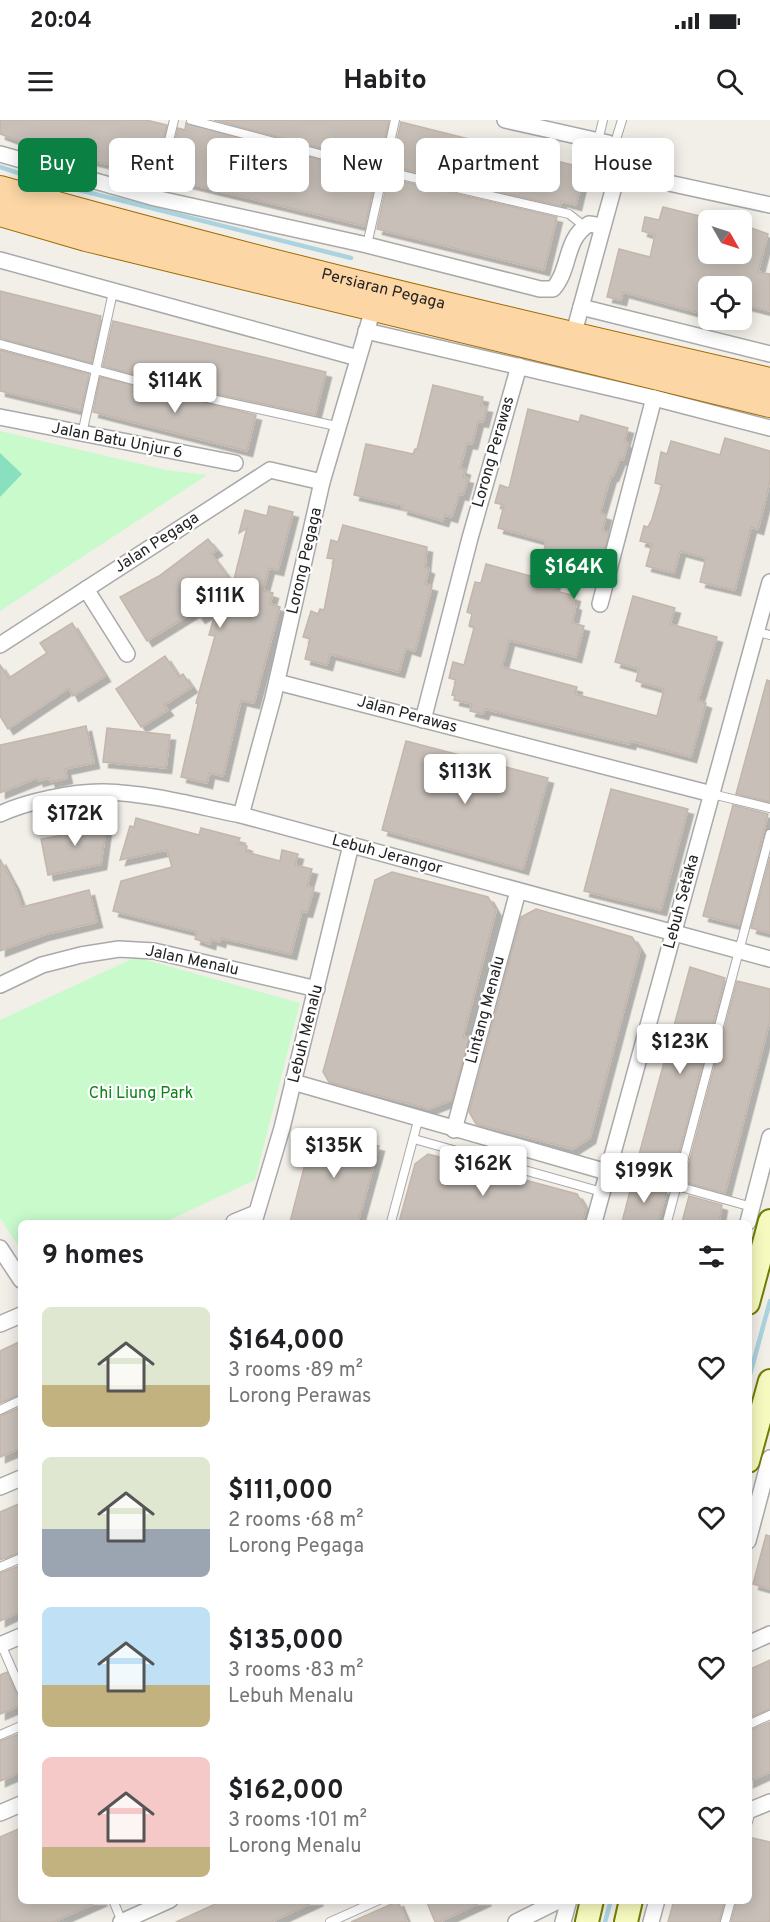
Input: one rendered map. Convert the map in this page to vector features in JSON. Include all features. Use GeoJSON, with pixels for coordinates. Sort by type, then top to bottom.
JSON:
{"type":"FeatureCollection","features":[{"type":"Feature","properties":{"kind":"main road","name":"Persiaran Pegaga"},"geometry":{"type":"LineString","coordinates":[[0,189],[135,238],[373,309],[770,404]]}},
{"type":"Feature","properties":{"kind":"main road","name":"Persiaran Pegaga"},"geometry":{"type":"LineString","coordinates":[[0,213],[135,238]]}},
{"type":"Feature","properties":{"kind":"main road","name":"Persiaran Pegaga"},"geometry":{"type":"LineString","coordinates":[[373,309],[573,336],[770,381]]}},
{"type":"Feature","properties":{"kind":"main road"},"geometry":{"type":"LineString","coordinates":[[752,1288],[770,1221]]}},
{"type":"Feature","properties":{"kind":"main road"},"geometry":{"type":"LineString","coordinates":[[752,1446],[770,1381]]}},
{"type":"Feature","properties":{"kind":"main road"},"geometry":{"type":"LineString","coordinates":[[587,1922],[591,1904]]}},
{"type":"Feature","properties":{"kind":"main road"},"geometry":{"type":"LineString","coordinates":[[626,1922],[630,1904]]}},
{"type":"Feature","properties":{"kind":"street"},"geometry":{"type":"LineString","coordinates":[[505,120],[585,138]]}},
{"type":"Feature","properties":{"kind":"street"},"geometry":{"type":"LineString","coordinates":[[0,154],[155,198],[367,245],[540,289],[553,289],[561,280],[573,238],[584,226],[589,224],[602,226]]}},
{"type":"Feature","properties":{"kind":"street"},"geometry":{"type":"LineString","coordinates":[[674,184],[770,205]]}},
{"type":"Feature","properties":{"kind":"street"},"geometry":{"type":"LineString","coordinates":[[573,336],[612,192]]}},
{"type":"Feature","properties":{"kind":"street"},"geometry":{"type":"LineString","coordinates":[[0,260],[358,358]]}},
{"type":"Feature","properties":{"kind":"street"},"geometry":{"type":"LineString","coordinates":[[581,307],[770,354]]}},
{"type":"Feature","properties":{"kind":"street"},"geometry":{"type":"LineString","coordinates":[[373,309],[519,366],[770,428]]}},
{"type":"Feature","properties":{"kind":"street","name":"Lorong Pegaga"},"geometry":{"type":"LineString","coordinates":[[241,815],[277,682],[336,426],[373,309]]}},
{"type":"Feature","properties":{"kind":"street","name":"Lorong Perawas"},"geometry":{"type":"LineString","coordinates":[[423,720],[469,543],[519,366]]}},
{"type":"Feature","properties":{"kind":"street"},"geometry":{"type":"LineString","coordinates":[[600,604],[654,398]]}},
{"type":"Feature","properties":{"kind":"street","name":"Jalan Batu Unjur 6"},"geometry":{"type":"LineString","coordinates":[[0,417],[82,435],[235,463]]}},
{"type":"Feature","properties":{"kind":"street","name":"Jalan Pegaga"},"geometry":{"type":"LineString","coordinates":[[0,645],[270,470],[322,482]]}},
{"type":"Feature","properties":{"kind":"street","name":"Lebuh Setaka"},"geometry":{"type":"LineString","coordinates":[[595,1220],[712,794],[763,634],[770,582]]}},
{"type":"Feature","properties":{"kind":"street"},"geometry":{"type":"LineString","coordinates":[[86,589],[127,654]]}},
{"type":"Feature","properties":{"kind":"street","name":"Jalan Perawas"},"geometry":{"type":"LineString","coordinates":[[277,682],[712,794]]}},
{"type":"Feature","properties":{"kind":"street","name":"Lebuh Jerangor"},"geometry":{"type":"LineString","coordinates":[[0,814],[12,808],[102,791],[162,799],[241,815],[674,935],[770,959]]}},
{"type":"Feature","properties":{"kind":"street","name":"Lebuh Menalu"},"geometry":{"type":"LineString","coordinates":[[255,1218],[318,989],[351,845]]}},
{"type":"Feature","properties":{"kind":"street","name":"Lintang Menalu"},"geometry":{"type":"LineString","coordinates":[[454,1130],[519,891]]}},
{"type":"Feature","properties":{"kind":"street","name":"Jalan Menalu"},"geometry":{"type":"LineString","coordinates":[[0,985],[42,964],[119,949],[154,951],[318,989]]}},
{"type":"Feature","properties":{"kind":"street"},"geometry":{"type":"LineString","coordinates":[[293,1082],[419,1116],[454,1130],[607,1172]]}},
{"type":"Feature","properties":{"kind":"street"},"geometry":{"type":"LineString","coordinates":[[750,1215],[770,1137]]}},
{"type":"Feature","properties":{"kind":"street"},"geometry":{"type":"LineString","coordinates":[[0,1248],[18,1275]]}},
{"type":"Feature","properties":{"kind":"street"},"geometry":{"type":"LineString","coordinates":[[0,1324],[18,1316]]}},
{"type":"Feature","properties":{"kind":"street"},"geometry":{"type":"LineString","coordinates":[[752,1526],[770,1458]]}},
{"type":"Feature","properties":{"kind":"street"},"geometry":{"type":"LineString","coordinates":[[0,1487],[18,1479]]}},
{"type":"Feature","properties":{"kind":"street"},"geometry":{"type":"LineString","coordinates":[[752,1642],[770,1634]]}},
{"type":"Feature","properties":{"kind":"street"},"geometry":{"type":"LineString","coordinates":[[1,1645],[18,1637]]}},
{"type":"Feature","properties":{"kind":"street"},"geometry":{"type":"LineString","coordinates":[[752,1813],[770,1802]]}},
{"type":"Feature","properties":{"kind":"street"},"geometry":{"type":"LineString","coordinates":[[0,1813],[18,1805]]}},
{"type":"Feature","properties":{"kind":"street"},"geometry":{"type":"LineString","coordinates":[[122,1922],[161,1904]]}},
{"type":"Feature","properties":{"kind":"street"},"geometry":{"type":"LineString","coordinates":[[516,1922],[552,1904]]}},
{"type":"Feature","properties":{"kind":"street"},"geometry":{"type":"LineString","coordinates":[[563,1922],[568,1904]]}},
{"type":"Feature","properties":{"kind":"street"},"geometry":{"type":"LineString","coordinates":[[651,1922],[656,1904]]}},
{"type":"Feature","properties":{"kind":"lane"},"geometry":{"type":"LineString","coordinates":[[155,198],[174,120]]}},
{"type":"Feature","properties":{"kind":"lane"},"geometry":{"type":"LineString","coordinates":[[191,120],[321,154]]}},
{"type":"Feature","properties":{"kind":"lane"},"geometry":{"type":"LineString","coordinates":[[391,138],[395,120]]}},
{"type":"Feature","properties":{"kind":"lane"},"geometry":{"type":"LineString","coordinates":[[599,138],[603,120]]}},
{"type":"Feature","properties":{"kind":"lane"},"geometry":{"type":"LineString","coordinates":[[616,138],[622,120]]}},
{"type":"Feature","properties":{"kind":"lane"},"geometry":{"type":"LineString","coordinates":[[404,176],[569,214],[584,226]]}},
{"type":"Feature","properties":{"kind":"lane"},"geometry":{"type":"LineString","coordinates":[[367,245],[379,192]]}},
{"type":"Feature","properties":{"kind":"lane"},"geometry":{"type":"LineString","coordinates":[[82,435],[113,292]]}},
{"type":"Feature","properties":{"kind":"lane"},"geometry":{"type":"LineString","coordinates":[[0,344],[96,372],[336,426]]}},
{"type":"Feature","properties":{"kind":"lane"},"geometry":{"type":"LineString","coordinates":[[712,794],[770,808]]}},
{"type":"Feature","properties":{"kind":"lane"},"geometry":{"type":"LineString","coordinates":[[668,1220],[741,952],[770,834]]}},
{"type":"Feature","properties":{"kind":"lane"},"geometry":{"type":"LineString","coordinates":[[392,1220],[419,1116]]}},
{"type":"Feature","properties":{"kind":"lane"},"geometry":{"type":"LineString","coordinates":[[414,1139],[602,1192]]}},
{"type":"Feature","properties":{"kind":"lane"},"geometry":{"type":"LineString","coordinates":[[607,1172],[677,1186],[750,1215]]}},
{"type":"Feature","properties":{"kind":"lane"},"geometry":{"type":"LineString","coordinates":[[0,1410],[18,1401]]}},
{"type":"Feature","properties":{"kind":"lane"},"geometry":{"type":"LineString","coordinates":[[0,1567],[18,1559]]}},
{"type":"Feature","properties":{"kind":"lane"},"geometry":{"type":"LineString","coordinates":[[1,1645],[18,1683]]}},
{"type":"Feature","properties":{"kind":"lane"},"geometry":{"type":"LineString","coordinates":[[752,1723],[770,1715]]}},
{"type":"Feature","properties":{"kind":"lane"},"geometry":{"type":"LineString","coordinates":[[0,1736],[18,1727]]}},
{"type":"Feature","properties":{"kind":"lane"},"geometry":{"type":"LineString","coordinates":[[115,1904],[122,1922]]}},
{"type":"Feature","properties":{"kind":"lane"},"geometry":{"type":"LineString","coordinates":[[330,1922],[370,1904]]}},
{"type":"Feature","properties":{"kind":"lane"},"geometry":{"type":"LineString","coordinates":[[725,1922],[730,1904]]}},
{"type":"Feature","properties":{"kind":"green space"},"geometry":{"type":"Polygon","coordinates":[[[0,431],[166,470],[207,475],[0,611],[0,431]]]}},
{"type":"Feature","properties":{"kind":"green space"},"geometry":{"type":"Polygon","coordinates":[[[0,453],[22,474],[0,497],[0,453]]]}},
{"type":"Feature","properties":{"kind":"green space","name":"Chi Liung Park"},"geometry":{"type":"Polygon","coordinates":[[[136,957],[300,1003],[255,1180],[169,1220],[18,1220],[18,1245],[0,1218],[0,1020],[136,957]]]}},
{"type":"Feature","properties":{"kind":"building"},"geometry":{"type":"Polygon","coordinates":[[[0,120],[146,120],[167,125],[164,138],[109,138],[109,164],[97,162],[97,138],[18,138],[18,140],[0,134],[0,120]]]}},
{"type":"Feature","properties":{"kind":"building"},"geometry":{"type":"Polygon","coordinates":[[[214,120],[389,120],[385,138],[321,138],[321,149],[309,145],[309,138],[282,138],[214,120]]]}},
{"type":"Feature","properties":{"kind":"building"},"geometry":{"type":"Polygon","coordinates":[[[401,122],[465,138],[416,138],[416,172],[404,169],[404,138],[397,138],[401,122]]]}},
{"type":"Feature","properties":{"kind":"building"},"geometry":{"type":"Polygon","coordinates":[[[186,123],[241,138],[207,138],[207,188],[195,185],[195,138],[176,138],[178,128],[185,130],[186,123]]]}},
{"type":"Feature","properties":{"kind":"building"},"geometry":{"type":"Polygon","coordinates":[[[309,157],[321,160],[321,192],[372,192],[365,226],[224,192],[309,192],[309,157]]]}},
{"type":"Feature","properties":{"kind":"building"},"geometry":{"type":"Polygon","coordinates":[[[560,162],[572,165],[572,192],[579,192],[576,205],[561,201],[560,206],[501,192],[560,192],[560,162]]]}},
{"type":"Feature","properties":{"kind":"building"},"geometry":{"type":"Polygon","coordinates":[[[404,182],[416,184],[416,192],[449,192],[557,217],[544,270],[377,229],[385,192],[404,192],[404,182]]]}},
{"type":"Feature","properties":{"kind":"building"},"geometry":{"type":"Polygon","coordinates":[[[663,207],[698,216],[698,264],[752,264],[752,228],[768,234],[758,272],[770,274],[770,311],[752,307],[752,276],[698,276],[698,312],[623,292],[621,300],[607,297],[619,249],[650,257],[655,235],[642,231],[645,217],[659,220],[663,207]]]}},
{"type":"Feature","properties":{"kind":"building"},"geometry":{"type":"Polygon","coordinates":[[[0,291],[101,316],[91,363],[0,338],[0,291]]]}},
{"type":"Feature","properties":{"kind":"building"},"geometry":{"type":"Polygon","coordinates":[[[113,321],[326,372],[315,415],[167,383],[103,366],[113,321]]]}},
{"type":"Feature","properties":{"kind":"building"},"geometry":{"type":"Polygon","coordinates":[[[0,350],[89,374],[81,410],[0,391],[0,350]]]}},
{"type":"Feature","properties":{"kind":"building"},"geometry":{"type":"Polygon","coordinates":[[[100,377],[256,415],[247,451],[93,412],[100,377]]]}},
{"type":"Feature","properties":{"kind":"building"},"geometry":{"type":"Polygon","coordinates":[[[433,385],[483,397],[481,406],[487,407],[483,422],[478,421],[472,444],[467,443],[460,468],[465,470],[463,477],[468,478],[463,495],[459,494],[452,517],[445,515],[443,521],[402,509],[403,506],[354,495],[366,444],[413,454],[417,449],[433,385]]]}},
{"type":"Feature","properties":{"kind":"building"},"geometry":{"type":"Polygon","coordinates":[[[528,409],[579,422],[581,415],[628,428],[624,442],[628,443],[623,460],[620,459],[611,476],[600,513],[606,515],[602,531],[609,533],[599,570],[560,559],[553,590],[575,596],[573,604],[576,605],[572,623],[584,626],[576,657],[509,640],[502,667],[577,687],[575,694],[657,716],[664,689],[636,681],[639,669],[615,662],[633,596],[675,608],[670,624],[717,637],[698,700],[706,703],[691,757],[631,741],[630,744],[485,709],[483,714],[470,711],[472,704],[454,700],[455,696],[452,695],[456,680],[449,678],[453,662],[464,665],[474,628],[469,626],[472,614],[467,612],[475,582],[481,583],[486,564],[538,578],[546,541],[498,528],[504,505],[495,503],[500,485],[509,488],[528,409]]]}},
{"type":"Feature","properties":{"kind":"building"},"geometry":{"type":"Polygon","coordinates":[[[725,438],[770,451],[770,480],[766,498],[758,529],[751,527],[735,590],[700,582],[706,558],[680,551],[674,573],[646,566],[652,544],[640,541],[644,526],[648,527],[652,519],[662,485],[655,483],[661,452],[667,454],[671,441],[720,455],[725,438]]]}},
{"type":"Feature","properties":{"kind":"building"},"geometry":{"type":"Polygon","coordinates":[[[269,506],[293,512],[278,570],[269,568],[263,590],[273,593],[270,604],[280,607],[254,703],[241,700],[223,776],[209,773],[207,783],[181,777],[198,704],[196,703],[215,636],[209,635],[217,606],[200,618],[195,611],[147,641],[120,597],[159,576],[208,539],[217,550],[211,554],[233,583],[247,528],[239,533],[245,510],[267,516],[269,506]]]}},
{"type":"Feature","properties":{"kind":"building"},"geometry":{"type":"Polygon","coordinates":[[[343,525],[427,547],[425,567],[429,569],[425,584],[432,586],[415,651],[406,648],[399,672],[330,654],[327,665],[305,659],[310,639],[303,637],[311,611],[318,614],[320,609],[324,610],[334,559],[327,558],[331,540],[338,542],[343,525]]]}},
{"type":"Feature","properties":{"kind":"building"},"geometry":{"type":"Polygon","coordinates":[[[72,623],[105,676],[73,696],[69,688],[8,729],[0,716],[0,665],[9,678],[47,653],[40,643],[72,623]]]}},
{"type":"Feature","properties":{"kind":"building"},"geometry":{"type":"Polygon","coordinates":[[[165,656],[179,677],[183,674],[192,687],[164,705],[168,710],[141,727],[116,689],[165,656]]]}},
{"type":"Feature","properties":{"kind":"building"},"geometry":{"type":"Polygon","coordinates":[[[767,680],[770,681],[770,802],[736,794],[767,680]]]}},
{"type":"Feature","properties":{"kind":"building"},"geometry":{"type":"Polygon","coordinates":[[[86,726],[94,763],[65,769],[67,778],[50,782],[49,778],[38,781],[37,778],[0,793],[0,745],[86,726]]]}},
{"type":"Feature","properties":{"kind":"building"},"geometry":{"type":"Polygon","coordinates":[[[107,728],[170,735],[166,768],[103,762],[107,728]]]}},
{"type":"Feature","properties":{"kind":"building"},"geometry":{"type":"Polygon","coordinates":[[[406,741],[548,778],[523,869],[382,830],[406,741]]]}},
{"type":"Feature","properties":{"kind":"building"},"geometry":{"type":"Polygon","coordinates":[[[611,789],[688,809],[661,910],[584,891],[611,789]]]}},
{"type":"Feature","properties":{"kind":"building"},"geometry":{"type":"Polygon","coordinates":[[[733,805],[768,814],[740,925],[703,916],[733,805]]]}},
{"type":"Feature","properties":{"kind":"building"},"geometry":{"type":"Polygon","coordinates":[[[83,813],[85,827],[107,822],[101,864],[48,875],[41,839],[69,834],[66,816],[83,813]]]}},
{"type":"Feature","properties":{"kind":"building"},"geometry":{"type":"Polygon","coordinates":[[[136,818],[199,835],[201,828],[240,838],[238,843],[247,846],[246,852],[280,861],[282,850],[298,854],[295,865],[312,869],[307,886],[314,888],[307,912],[302,911],[291,954],[221,938],[220,942],[211,939],[210,944],[195,939],[197,932],[113,911],[121,881],[172,867],[167,850],[120,860],[130,826],[134,827],[136,818]]]}},
{"type":"Feature","properties":{"kind":"building"},"geometry":{"type":"Polygon","coordinates":[[[770,857],[770,933],[751,928],[770,857]]]}},
{"type":"Feature","properties":{"kind":"building"},"geometry":{"type":"Polygon","coordinates":[[[0,859],[14,885],[22,907],[89,890],[97,922],[43,935],[0,951],[0,859]]]}},
{"type":"Feature","properties":{"kind":"building"},"geometry":{"type":"Polygon","coordinates":[[[392,872],[488,897],[496,911],[463,1037],[469,1038],[452,1100],[429,1109],[329,1082],[323,1072],[375,880],[392,872]]]}},
{"type":"Feature","properties":{"kind":"building"},"geometry":{"type":"Polygon","coordinates":[[[536,909],[632,937],[640,950],[590,1138],[573,1149],[476,1124],[469,1112],[521,917],[536,909]]]}},
{"type":"Feature","properties":{"kind":"building"},"geometry":{"type":"Polygon","coordinates":[[[690,967],[725,978],[672,1179],[635,1172],[635,1169],[690,967]]]}},
{"type":"Feature","properties":{"kind":"building"},"geometry":{"type":"Polygon","coordinates":[[[737,981],[770,989],[770,1020],[725,1193],[684,1182],[737,981]]]}},
{"type":"Feature","properties":{"kind":"building"},"geometry":{"type":"Polygon","coordinates":[[[314,1129],[379,1146],[359,1220],[291,1220],[314,1129]]]}},
{"type":"Feature","properties":{"kind":"building"},"geometry":{"type":"Polygon","coordinates":[[[428,1154],[577,1194],[586,1209],[583,1220],[400,1220],[415,1164],[428,1154]]]}},
{"type":"Feature","properties":{"kind":"building"},"geometry":{"type":"Polygon","coordinates":[[[632,1183],[667,1190],[659,1220],[623,1220],[632,1183]]]}},
{"type":"Feature","properties":{"kind":"building"},"geometry":{"type":"Polygon","coordinates":[[[689,1196],[722,1205],[719,1220],[683,1220],[689,1196]]]}},
{"type":"Feature","properties":{"kind":"building"},"geometry":{"type":"Polygon","coordinates":[[[18,1342],[18,1395],[0,1403],[0,1351],[18,1342]]]}},
{"type":"Feature","properties":{"kind":"building"},"geometry":{"type":"Polygon","coordinates":[[[18,1408],[18,1449],[0,1457],[0,1416],[18,1408]]]}},
{"type":"Feature","properties":{"kind":"building"},"geometry":{"type":"Polygon","coordinates":[[[18,1504],[18,1553],[0,1560],[0,1512],[18,1504]]]}},
{"type":"Feature","properties":{"kind":"building"},"geometry":{"type":"Polygon","coordinates":[[[766,1535],[770,1536],[770,1589],[753,1584],[766,1535]]]}},
{"type":"Feature","properties":{"kind":"building"},"geometry":{"type":"Polygon","coordinates":[[[18,1566],[18,1612],[0,1621],[0,1573],[18,1566]]]}},
{"type":"Feature","properties":{"kind":"building"},"geometry":{"type":"Polygon","coordinates":[[[770,1660],[770,1709],[752,1716],[752,1668],[770,1660]]]}},
{"type":"Feature","properties":{"kind":"building"},"geometry":{"type":"Polygon","coordinates":[[[7,1672],[18,1694],[18,1706],[0,1714],[0,1675],[7,1672]]]}},
{"type":"Feature","properties":{"kind":"building"},"geometry":{"type":"Polygon","coordinates":[[[770,1722],[770,1772],[752,1780],[752,1729],[770,1722]]]}},
{"type":"Feature","properties":{"kind":"building"},"geometry":{"type":"Polygon","coordinates":[[[18,1734],[18,1773],[0,1781],[0,1741],[18,1734]]]}},
{"type":"Feature","properties":{"kind":"building"},"geometry":{"type":"Polygon","coordinates":[[[18,1829],[18,1904],[93,1904],[53,1922],[0,1922],[0,1837],[18,1829]]]}},
{"type":"Feature","properties":{"kind":"building"},"geometry":{"type":"Polygon","coordinates":[[[752,1838],[770,1842],[770,1922],[731,1922],[736,1904],[752,1904],[752,1838]]]}},
{"type":"Feature","properties":{"kind":"building"},"geometry":{"type":"Polygon","coordinates":[[[215,1904],[309,1904],[271,1922],[176,1922],[215,1904]]]}},
{"type":"Feature","properties":{"kind":"building"},"geometry":{"type":"Polygon","coordinates":[[[399,1904],[407,1922],[351,1922],[385,1907],[399,1904]]]}},
{"type":"Feature","properties":{"kind":"building"},"geometry":{"type":"Polygon","coordinates":[[[428,1904],[477,1904],[439,1922],[435,1922],[428,1904]]]}},
{"type":"Feature","properties":{"kind":"building"},"geometry":{"type":"Polygon","coordinates":[[[673,1904],[724,1904],[719,1922],[668,1922],[673,1904]]]}},
{"type":"Feature","properties":{"kind":"waterway"},"geometry":{"type":"LineString","coordinates":[[0,167],[39,180],[351,258]]}},
{"type":"Feature","properties":{"kind":"waterway"},"geometry":{"type":"LineString","coordinates":[[752,1367],[770,1301]]}},
{"type":"Feature","properties":{"kind":"waterway"},"geometry":{"type":"LineString","coordinates":[[605,1922],[610,1904]]}}]}
